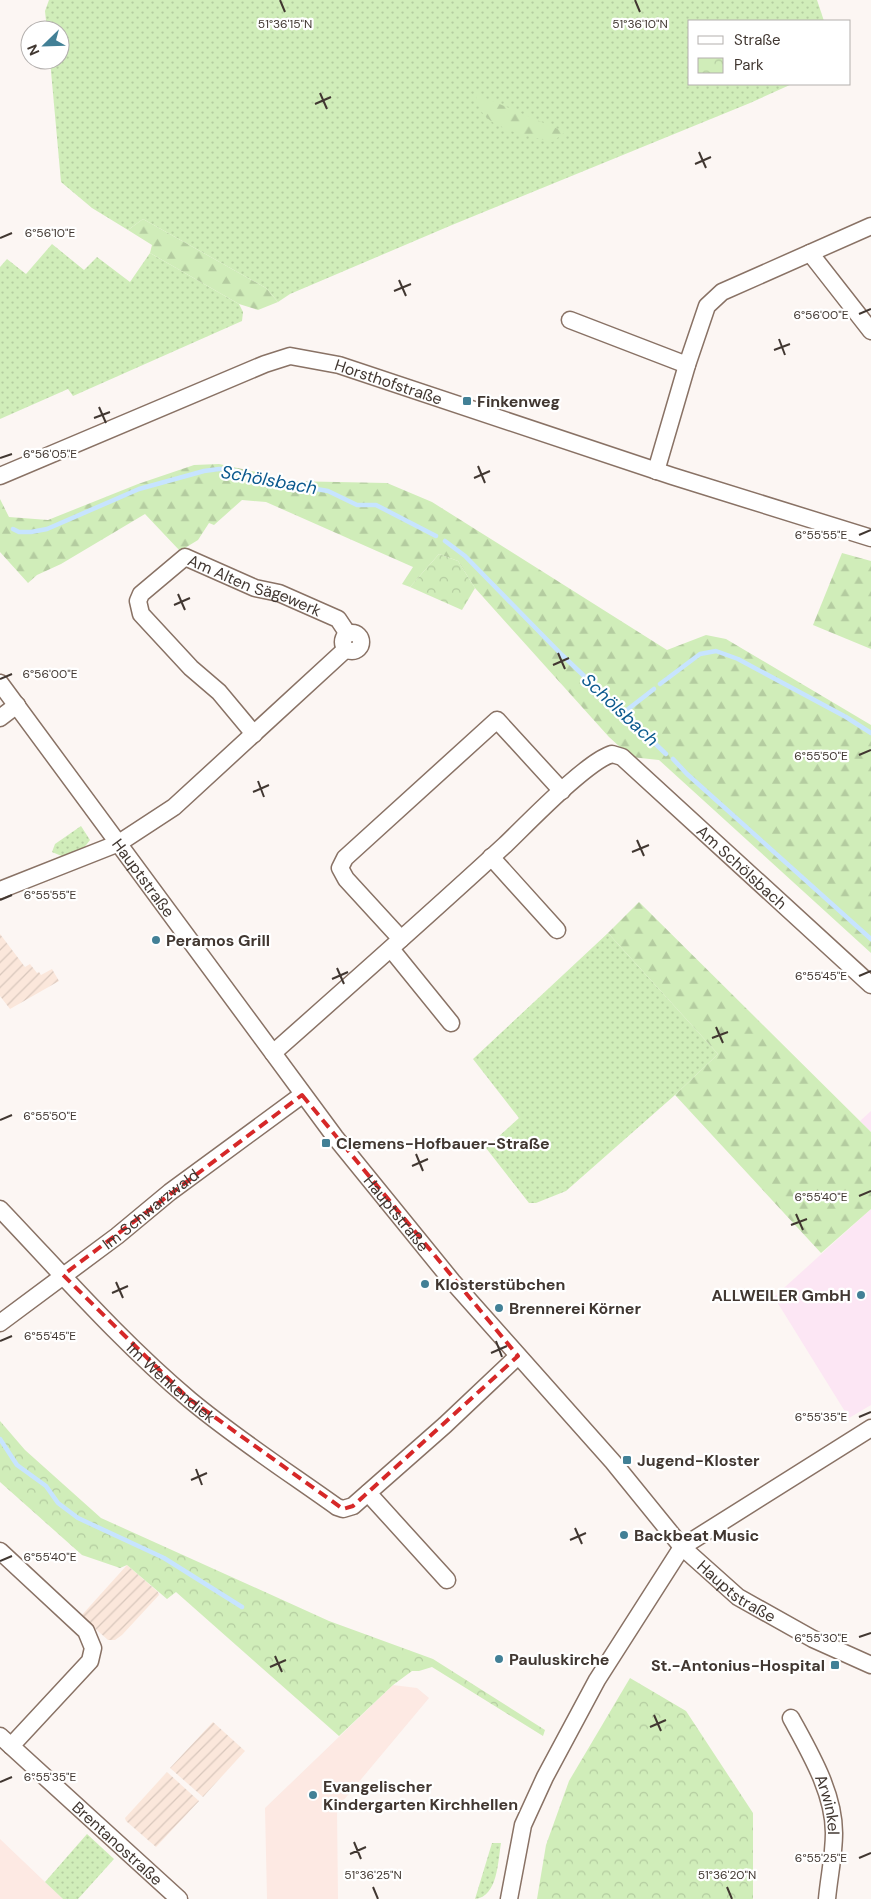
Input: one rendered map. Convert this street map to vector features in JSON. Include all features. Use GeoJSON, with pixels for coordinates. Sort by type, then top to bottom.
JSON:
{"type":"FeatureCollection","features":[{"type":"Feature","properties":{"kind":"street"},"geometry":{"type":"LineString","coordinates":[[656,471],[687,365],[707,306],[722,292],[871,226]]}},
{"type":"Feature","properties":{"kind":"street"},"geometry":{"type":"LineString","coordinates":[[810,253],[871,332]]}},
{"type":"Feature","properties":{"kind":"street"},"geometry":{"type":"LineString","coordinates":[[570,320],[687,365]]}},
{"type":"Feature","properties":{"kind":"street","name":"Horsthofstraße"},"geometry":{"type":"LineString","coordinates":[[0,476],[266,364],[290,356],[339,365],[656,471],[871,538]]}},
{"type":"Feature","properties":{"kind":"street","name":"Am Alten Sägewerk"},"geometry":{"type":"LineString","coordinates":[[0,890],[119,843],[174,807],[254,734],[347,641],[338,619],[279,593],[255,588],[185,557],[141,594],[138,601],[141,614],[190,668],[219,692],[254,734]]}},
{"type":"Feature","properties":{"kind":"street","name":"Hauptstraße"},"geometry":{"type":"LineString","coordinates":[[0,682],[302,1095],[440,1267],[613,1462],[682,1547],[738,1597],[806,1635],[871,1665]]}},
{"type":"Feature","properties":{"kind":"street"},"geometry":{"type":"LineString","coordinates":[[0,718],[17,705]]}},
{"type":"Feature","properties":{"kind":"street"},"geometry":{"type":"LineString","coordinates":[[273,1053],[396,944],[562,791],[497,720],[345,858],[340,868],[396,944],[451,1024]]}},
{"type":"Feature","properties":{"kind":"street","name":"Am Schölsbach"},"geometry":{"type":"LineString","coordinates":[[562,791],[601,758],[612,754],[622,757],[871,985]]}},
{"type":"Feature","properties":{"kind":"street"},"geometry":{"type":"LineString","coordinates":[[491,857],[557,930]]}},
{"type":"Feature","properties":{"kind":"street","name":"Im Schwarzwald"},"geometry":{"type":"LineString","coordinates":[[0,1323],[117,1236],[177,1187],[302,1095]]}},
{"type":"Feature","properties":{"kind":"street","name":"Im Wenkendiek"},"geometry":{"type":"LineString","coordinates":[[0,1208],[128,1343],[167,1379],[218,1423],[337,1507],[343,1509],[353,1506],[445,1426],[518,1356]]}},
{"type":"Feature","properties":{"kind":"street"},"geometry":{"type":"LineString","coordinates":[[509,1899],[523,1825],[540,1785],[596,1680],[682,1547],[871,1428]]}},
{"type":"Feature","properties":{"kind":"street"},"geometry":{"type":"LineString","coordinates":[[368,1492],[447,1580]]}},
{"type":"Feature","properties":{"kind":"street","name":"Brentanostraße"},"geometry":{"type":"LineString","coordinates":[[0,1552],[86,1631],[93,1648],[90,1661],[6,1741],[179,1899]]}},
{"type":"Feature","properties":{"kind":"street","name":"Arwinkel"},"geometry":{"type":"LineString","coordinates":[[791,1718],[808,1749],[824,1786],[832,1812],[834,1833],[827,1899]]}},
{"type":"Feature","properties":{"kind":"highlighted area"},"geometry":{"type":"Polygon","coordinates":[[[302,1095],[518,1356],[353,1506],[343,1509],[188,1398],[63,1275],[302,1095]]]}},
{"type":"Feature","properties":{"kind":"shaded area"},"geometry":{"type":"Polygon","coordinates":[[[0,934],[25,967],[30,964],[41,975],[52,969],[59,981],[10,1009],[0,996],[0,934]]]}},
{"type":"Feature","properties":{"kind":"shaded area"},"geometry":{"type":"Polygon","coordinates":[[[871,1111],[871,1132],[860,1121],[871,1111]]]}},
{"type":"Feature","properties":{"kind":"shaded area"},"geometry":{"type":"Polygon","coordinates":[[[871,1209],[871,1405],[849,1418],[774,1297],[871,1209]]]}},
{"type":"Feature","properties":{"kind":"shaded area"},"geometry":{"type":"Polygon","coordinates":[[[127,1565],[158,1592],[159,1595],[122,1635],[115,1640],[108,1640],[81,1616],[127,1565]]]}},
{"type":"Feature","properties":{"kind":"shaded area","name":"Evangelischer Kindergarten Kirchhellen"},"geometry":{"type":"Polygon","coordinates":[[[393,1685],[417,1688],[429,1698],[337,1808],[338,1899],[267,1899],[265,1808],[393,1685]]]}},
{"type":"Feature","properties":{"kind":"shaded area"},"geometry":{"type":"Polygon","coordinates":[[[213,1722],[245,1751],[203,1797],[170,1768],[213,1722]]]}},
{"type":"Feature","properties":{"kind":"shaded area"},"geometry":{"type":"Polygon","coordinates":[[[167,1772],[199,1801],[156,1847],[126,1821],[125,1818],[167,1772]]]}},
{"type":"Feature","properties":{"kind":"shaded area"},"geometry":{"type":"Polygon","coordinates":[[[0,1839],[45,1882],[63,1899],[0,1899],[0,1839]]]}},
{"type":"Feature","properties":{"kind":"green space"},"geometry":{"type":"Polygon","coordinates":[[[49,0],[817,0],[824,20],[688,20],[688,85],[790,85],[452,225],[290,294],[278,302],[266,288],[143,219],[128,230],[92,208],[61,182],[51,70],[70,70],[70,20],[46,20],[45,11],[49,0]]]}},
{"type":"Feature","properties":{"kind":"green space"},"geometry":{"type":"Polygon","coordinates":[[[476,94],[565,132],[552,142],[504,128],[484,115],[478,106],[476,94]]]}},
{"type":"Feature","properties":{"kind":"green space"},"geometry":{"type":"Polygon","coordinates":[[[143,219],[266,288],[278,302],[258,310],[239,304],[150,253],[152,245],[128,230],[143,219]]]}},
{"type":"Feature","properties":{"kind":"green space"},"geometry":{"type":"Polygon","coordinates":[[[52,244],[84,270],[97,257],[130,282],[150,253],[239,304],[243,312],[242,321],[73,396],[68,389],[0,419],[0,267],[7,259],[26,274],[52,244]]]}},
{"type":"Feature","properties":{"kind":"green space"},"geometry":{"type":"Polygon","coordinates":[[[219,464],[270,475],[287,481],[387,483],[432,502],[667,650],[706,635],[726,639],[871,725],[871,953],[659,760],[631,757],[609,737],[475,588],[458,561],[439,554],[410,587],[402,584],[413,567],[266,502],[242,500],[214,525],[209,523],[198,540],[180,551],[145,514],[61,564],[37,575],[28,583],[0,552],[0,499],[9,517],[48,520],[138,484],[194,465],[219,464]]]}},
{"type":"Feature","properties":{"kind":"green space"},"geometry":{"type":"Polygon","coordinates":[[[842,553],[871,561],[871,649],[813,625],[842,553]]]}},
{"type":"Feature","properties":{"kind":"green space"},"geometry":{"type":"Polygon","coordinates":[[[439,554],[458,561],[475,588],[462,610],[410,587],[439,554]]]}},
{"type":"Feature","properties":{"kind":"green space"},"geometry":{"type":"Polygon","coordinates":[[[81,826],[90,840],[83,849],[64,857],[52,852],[55,844],[81,826]]]}},
{"type":"Feature","properties":{"kind":"green space"},"geometry":{"type":"Polygon","coordinates":[[[639,902],[871,1132],[871,1209],[821,1253],[675,1095],[718,1054],[608,933],[639,902]]]}},
{"type":"Feature","properties":{"kind":"green space"},"geometry":{"type":"Polygon","coordinates":[[[608,933],[718,1054],[675,1095],[566,1191],[536,1203],[529,1203],[486,1148],[519,1118],[473,1059],[608,933]]]}},
{"type":"Feature","properties":{"kind":"green space"},"geometry":{"type":"Polygon","coordinates":[[[0,1421],[25,1450],[101,1518],[329,1621],[433,1659],[545,1730],[543,1736],[432,1667],[412,1671],[393,1685],[339,1736],[176,1592],[167,1599],[127,1565],[120,1568],[82,1555],[0,1482],[0,1421]]]}},
{"type":"Feature","properties":{"kind":"green space"},"geometry":{"type":"Polygon","coordinates":[[[630,1678],[686,1711],[753,1813],[753,1899],[537,1899],[546,1845],[569,1781],[630,1678]]]}},
{"type":"Feature","properties":{"kind":"green space"},"geometry":{"type":"Polygon","coordinates":[[[87,1834],[114,1859],[78,1899],[63,1899],[45,1882],[87,1834]]]}},
{"type":"Feature","properties":{"kind":"green space"},"geometry":{"type":"Polygon","coordinates":[[[492,1843],[501,1843],[496,1877],[488,1892],[483,1897],[475,1899],[492,1843]]]}},
{"type":"Feature","properties":{"kind":"waterway","name":"Schölsbach"},"geometry":{"type":"LineString","coordinates":[[13,529],[19,532],[47,529],[139,489],[204,471],[229,469],[259,479],[328,491],[357,505],[376,505],[436,536]]}},
{"type":"Feature","properties":{"kind":"waterway","name":"Schölsbach"},"geometry":{"type":"LineString","coordinates":[[445,541],[465,556],[562,655],[666,754]]}},
{"type":"Feature","properties":{"kind":"waterway"},"geometry":{"type":"LineString","coordinates":[[660,684],[700,654],[716,651],[738,659],[846,717],[871,733]]}},
{"type":"Feature","properties":{"kind":"waterway"},"geometry":{"type":"LineString","coordinates":[[623,713],[654,689]]}},
{"type":"Feature","properties":{"kind":"waterway","name":"Schölsbach"},"geometry":{"type":"LineString","coordinates":[[673,759],[687,774],[871,939]]}},
{"type":"Feature","properties":{"kind":"waterway"},"geometry":{"type":"LineString","coordinates":[[0,1439],[17,1465],[46,1486],[58,1503],[78,1518],[164,1558],[242,1607]]}},
{"type":"Feature","properties":{"kind":"place","name":"Finkenweg"},"geometry":{"type":"Point","coordinates":[467,401]}},
{"type":"Feature","properties":{"kind":"place","name":"Peramos Grill"},"geometry":{"type":"Point","coordinates":[156,940]}},
{"type":"Feature","properties":{"kind":"place","name":"Clemens-Hofbauer-Straße"},"geometry":{"type":"Point","coordinates":[326,1143]}},
{"type":"Feature","properties":{"kind":"place","name":"Klosterstübchen"},"geometry":{"type":"Point","coordinates":[425,1284]}},
{"type":"Feature","properties":{"kind":"place","name":"ALLWEILER GmbH"},"geometry":{"type":"Point","coordinates":[861,1295]}},
{"type":"Feature","properties":{"kind":"place","name":"Brennerei Körner"},"geometry":{"type":"Point","coordinates":[499,1308]}},
{"type":"Feature","properties":{"kind":"place","name":"Jugend-Kloster"},"geometry":{"type":"Point","coordinates":[627,1460]}},
{"type":"Feature","properties":{"kind":"place","name":"Backbeat Music"},"geometry":{"type":"Point","coordinates":[624,1535]}},
{"type":"Feature","properties":{"kind":"place","name":"Pauluskirche"},"geometry":{"type":"Point","coordinates":[499,1659]}},
{"type":"Feature","properties":{"kind":"place","name":"St.-Antonius-Hospital"},"geometry":{"type":"Point","coordinates":[835,1665]}},
{"type":"Feature","properties":{"kind":"place","name":"Evangelischer Kindergarten Kirchhellen"},"geometry":{"type":"Point","coordinates":[313,1795]}}]}
